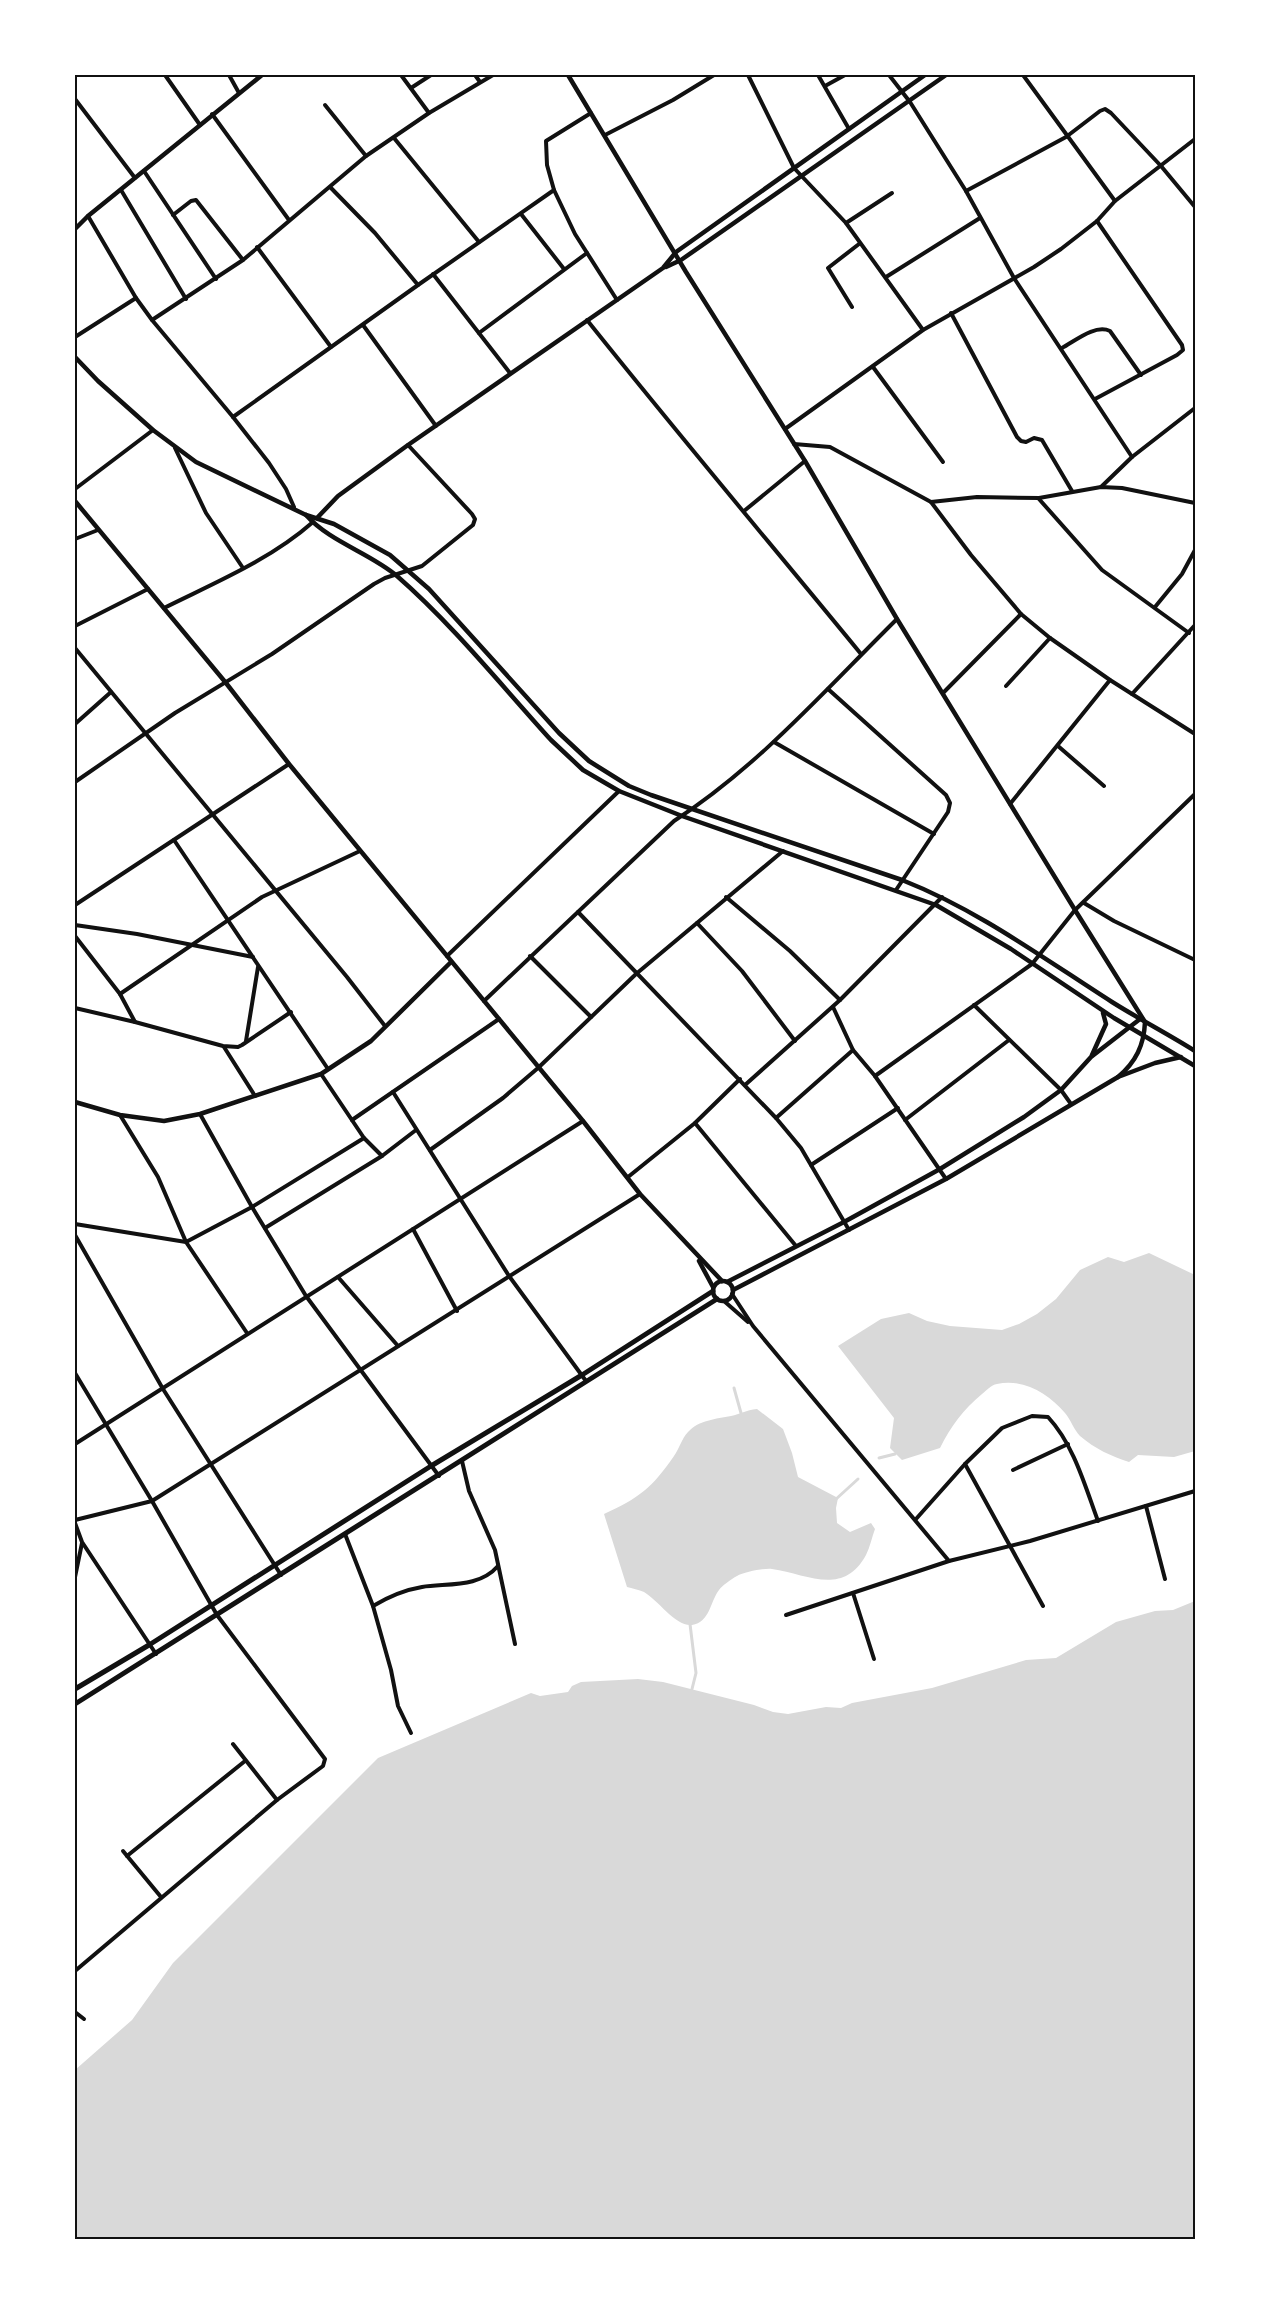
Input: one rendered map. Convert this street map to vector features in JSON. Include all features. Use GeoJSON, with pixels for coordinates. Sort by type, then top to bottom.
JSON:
{"type":"FeatureCollection","features":[{"type":"Feature","properties":{"kind":"main road"},"geometry":{"type":"LineString","coordinates":[[75,1689],[149,1645],[431,1466],[582,1375],[713,1289]]}},
{"type":"Feature","properties":{"kind":"main road"},"geometry":{"type":"LineString","coordinates":[[75,1704],[439,1476],[648,1341],[721,1300]]}},
{"type":"Feature","properties":{"kind":"main road"},"geometry":{"type":"LineString","coordinates":[[643,1334],[648,1341]]}},
{"type":"Feature","properties":{"kind":"street"},"geometry":{"type":"LineString","coordinates":[[165,75],[200,125]]}},
{"type":"Feature","properties":{"kind":"street"},"geometry":{"type":"LineString","coordinates":[[229,75],[239,93]]}},
{"type":"Feature","properties":{"kind":"street"},"geometry":{"type":"LineString","coordinates":[[75,229],[262,75]]}},
{"type":"Feature","properties":{"kind":"street"},"geometry":{"type":"LineString","coordinates":[[401,75],[429,113]]}},
{"type":"Feature","properties":{"kind":"street"},"geometry":{"type":"LineString","coordinates":[[411,88],[432,75]]}},
{"type":"Feature","properties":{"kind":"street"},"geometry":{"type":"LineString","coordinates":[[475,75],[480,82]]}},
{"type":"Feature","properties":{"kind":"street"},"geometry":{"type":"LineString","coordinates":[[152,320],[243,261],[288,220],[331,188],[366,156],[429,113],[493,75]]}},
{"type":"Feature","properties":{"kind":"street"},"geometry":{"type":"LineString","coordinates":[[568,75],[805,461],[897,619],[1143,1020],[1144,1036],[1132,1064],[1118,1077]]}},
{"type":"Feature","properties":{"kind":"street"},"geometry":{"type":"LineString","coordinates":[[605,135],[673,100],[714,75]]}},
{"type":"Feature","properties":{"kind":"street"},"geometry":{"type":"LineString","coordinates":[[748,75],[794,168],[846,223],[923,330]]}},
{"type":"Feature","properties":{"kind":"street"},"geometry":{"type":"LineString","coordinates":[[818,75],[849,129]]}},
{"type":"Feature","properties":{"kind":"street"},"geometry":{"type":"LineString","coordinates":[[825,86],[845,75]]}},
{"type":"Feature","properties":{"kind":"street"},"geometry":{"type":"LineString","coordinates":[[889,75],[910,102],[966,191],[1014,278],[1132,457]]}},
{"type":"Feature","properties":{"kind":"street"},"geometry":{"type":"LineString","coordinates":[[663,268],[676,252],[925,75]]}},
{"type":"Feature","properties":{"kind":"street"},"geometry":{"type":"LineString","coordinates":[[163,608],[243,568],[294,538],[338,496],[408,445],[663,268],[681,260],[802,177],[946,75]]}},
{"type":"Feature","properties":{"kind":"street"},"geometry":{"type":"LineString","coordinates":[[1023,75],[1114,201]]}},
{"type":"Feature","properties":{"kind":"street"},"geometry":{"type":"LineString","coordinates":[[75,99],[135,178]]}},
{"type":"Feature","properties":{"kind":"street"},"geometry":{"type":"LineString","coordinates":[[325,105],[366,156]]}},
{"type":"Feature","properties":{"kind":"street"},"geometry":{"type":"LineString","coordinates":[[966,191],[1066,137],[1100,111],[1108,110],[1161,166],[1195,207]]}},
{"type":"Feature","properties":{"kind":"street"},"geometry":{"type":"LineString","coordinates":[[591,113],[546,141],[544,147],[554,190],[568,221],[617,300]]}},
{"type":"Feature","properties":{"kind":"street"},"geometry":{"type":"LineString","coordinates":[[212,114],[288,220]]}},
{"type":"Feature","properties":{"kind":"street"},"geometry":{"type":"LineString","coordinates":[[394,138],[479,242]]}},
{"type":"Feature","properties":{"kind":"street"},"geometry":{"type":"LineString","coordinates":[[785,429],[923,330],[1034,267],[1097,221],[1114,201],[1195,139]]}},
{"type":"Feature","properties":{"kind":"street"},"geometry":{"type":"LineString","coordinates":[[144,171],[216,279]]}},
{"type":"Feature","properties":{"kind":"street"},"geometry":{"type":"LineString","coordinates":[[331,188],[375,233],[418,285]]}},
{"type":"Feature","properties":{"kind":"street"},"geometry":{"type":"LineString","coordinates":[[121,190],[186,299]]}},
{"type":"Feature","properties":{"kind":"street"},"geometry":{"type":"LineString","coordinates":[[233,417],[554,190]]}},
{"type":"Feature","properties":{"kind":"street"},"geometry":{"type":"LineString","coordinates":[[846,223],[892,193]]}},
{"type":"Feature","properties":{"kind":"street"},"geometry":{"type":"LineString","coordinates":[[173,215],[191,201],[196,200],[243,261]]}},
{"type":"Feature","properties":{"kind":"street"},"geometry":{"type":"LineString","coordinates":[[521,214],[564,269]]}},
{"type":"Feature","properties":{"kind":"street"},"geometry":{"type":"LineString","coordinates":[[88,216],[136,298],[278,475],[294,507]]}},
{"type":"Feature","properties":{"kind":"street"},"geometry":{"type":"LineString","coordinates":[[886,277],[980,218]]}},
{"type":"Feature","properties":{"kind":"street"},"geometry":{"type":"LineString","coordinates":[[1095,399],[1181,352],[1183,347],[1097,221]]}},
{"type":"Feature","properties":{"kind":"street"},"geometry":{"type":"LineString","coordinates":[[852,307],[828,270],[829,266],[859,244]]}},
{"type":"Feature","properties":{"kind":"street"},"geometry":{"type":"LineString","coordinates":[[257,248],[331,347]]}},
{"type":"Feature","properties":{"kind":"street"},"geometry":{"type":"LineString","coordinates":[[479,333],[586,253]]}},
{"type":"Feature","properties":{"kind":"street"},"geometry":{"type":"LineString","coordinates":[[433,274],[510,373]]}},
{"type":"Feature","properties":{"kind":"street"},"geometry":{"type":"LineString","coordinates":[[75,337],[136,298]]}},
{"type":"Feature","properties":{"kind":"street"},"geometry":{"type":"LineString","coordinates":[[951,313],[1017,437],[1026,442],[1034,438],[1042,440],[1072,491]]}},
{"type":"Feature","properties":{"kind":"street"},"geometry":{"type":"LineString","coordinates":[[587,320],[697,457],[861,654]]}},
{"type":"Feature","properties":{"kind":"street"},"geometry":{"type":"LineString","coordinates":[[363,325],[436,426]]}},
{"type":"Feature","properties":{"kind":"street"},"geometry":{"type":"LineString","coordinates":[[1062,348],[1097,329],[1106,329],[1110,331],[1141,375]]}},
{"type":"Feature","properties":{"kind":"street"},"geometry":{"type":"LineString","coordinates":[[75,357],[98,381],[175,448],[196,462],[294,507],[313,522],[395,574],[421,598],[551,740],[584,770],[619,791],[682,816],[936,905],[1011,950],[1144,1036],[1195,1065]]}},
{"type":"Feature","properties":{"kind":"street"},"geometry":{"type":"LineString","coordinates":[[873,367],[943,462]]}},
{"type":"Feature","properties":{"kind":"street"},"geometry":{"type":"LineString","coordinates":[[1101,487],[1132,457],[1195,408]]}},
{"type":"Feature","properties":{"kind":"street"},"geometry":{"type":"LineString","coordinates":[[75,489],[153,430]]}},
{"type":"Feature","properties":{"kind":"street"},"geometry":{"type":"LineString","coordinates":[[794,444],[830,447],[931,502],[983,571],[1021,614],[1050,638],[1110,680],[1195,734]]}},
{"type":"Feature","properties":{"kind":"street"},"geometry":{"type":"LineString","coordinates":[[75,782],[200,696],[226,683],[374,584],[395,574],[422,566],[473,525],[475,519],[408,445]]}},
{"type":"Feature","properties":{"kind":"street"},"geometry":{"type":"LineString","coordinates":[[175,448],[206,513],[243,568]]}},
{"type":"Feature","properties":{"kind":"street"},"geometry":{"type":"LineString","coordinates":[[744,511],[805,461]]}},
{"type":"Feature","properties":{"kind":"street"},"geometry":{"type":"LineString","coordinates":[[931,502],[977,497],[1039,498],[1101,487],[1122,488],[1195,503]]}},
{"type":"Feature","properties":{"kind":"street"},"geometry":{"type":"LineString","coordinates":[[1039,498],[1102,570],[1189,633]]}},
{"type":"Feature","properties":{"kind":"street"},"geometry":{"type":"LineString","coordinates":[[75,501],[226,683],[289,764],[583,1121],[640,1194],[724,1282],[753,1326],[949,1561]]}},
{"type":"Feature","properties":{"kind":"street"},"geometry":{"type":"LineString","coordinates":[[306,515],[318,517],[365,540],[408,570],[429,589],[559,734],[590,761],[629,786],[902,880],[942,897],[992,923],[1195,1051]]}},
{"type":"Feature","properties":{"kind":"street"},"geometry":{"type":"LineString","coordinates":[[75,539],[98,530]]}},
{"type":"Feature","properties":{"kind":"street"},"geometry":{"type":"LineString","coordinates":[[1155,607],[1182,574],[1195,550]]}},
{"type":"Feature","properties":{"kind":"street"},"geometry":{"type":"LineString","coordinates":[[75,626],[147,589]]}},
{"type":"Feature","properties":{"kind":"street"},"geometry":{"type":"LineString","coordinates":[[943,693],[1021,614]]}},
{"type":"Feature","properties":{"kind":"street"},"geometry":{"type":"LineString","coordinates":[[484,1001],[682,816],[694,809],[774,742],[897,619]]}},
{"type":"Feature","properties":{"kind":"street"},"geometry":{"type":"LineString","coordinates":[[1132,694],[1195,625]]}},
{"type":"Feature","properties":{"kind":"street"},"geometry":{"type":"LineString","coordinates":[[1006,686],[1050,638]]}},
{"type":"Feature","properties":{"kind":"street"},"geometry":{"type":"LineString","coordinates":[[75,648],[385,1026]]}},
{"type":"Feature","properties":{"kind":"street"},"geometry":{"type":"LineString","coordinates":[[1010,804],[1110,680]]}},
{"type":"Feature","properties":{"kind":"street"},"geometry":{"type":"LineString","coordinates":[[828,689],[946,795],[950,807],[896,890]]}},
{"type":"Feature","properties":{"kind":"street"},"geometry":{"type":"LineString","coordinates":[[75,724],[111,692]]}},
{"type":"Feature","properties":{"kind":"street"},"geometry":{"type":"LineString","coordinates":[[774,742],[934,834]]}},
{"type":"Feature","properties":{"kind":"street"},"geometry":{"type":"LineString","coordinates":[[1058,746],[1104,786]]}},
{"type":"Feature","properties":{"kind":"street"},"geometry":{"type":"LineString","coordinates":[[584,770],[590,761]]}},
{"type":"Feature","properties":{"kind":"street"},"geometry":{"type":"LineString","coordinates":[[75,905],[289,764]]}},
{"type":"Feature","properties":{"kind":"street"},"geometry":{"type":"LineString","coordinates":[[447,956],[619,791]]}},
{"type":"Feature","properties":{"kind":"street"},"geometry":{"type":"LineString","coordinates":[[875,1076],[1032,964],[1075,910],[1195,794]]}},
{"type":"Feature","properties":{"kind":"street"},"geometry":{"type":"LineString","coordinates":[[174,840],[230,920],[258,966],[328,1069]]}},
{"type":"Feature","properties":{"kind":"street"},"geometry":{"type":"LineString","coordinates":[[120,994],[274,890],[360,850]]}},
{"type":"Feature","properties":{"kind":"street"},"geometry":{"type":"LineString","coordinates":[[430,1149],[503,1098],[538,1068],[636,974],[784,851]]}},
{"type":"Feature","properties":{"kind":"street"},"geometry":{"type":"LineString","coordinates":[[726,897],[790,951],[840,1000]]}},
{"type":"Feature","properties":{"kind":"street"},"geometry":{"type":"LineString","coordinates":[[745,1085],[840,1000],[942,897]]}},
{"type":"Feature","properties":{"kind":"street"},"geometry":{"type":"LineString","coordinates":[[1084,903],[1114,921],[1195,960]]}},
{"type":"Feature","properties":{"kind":"street"},"geometry":{"type":"LineString","coordinates":[[578,912],[776,1118],[801,1148],[849,1230]]}},
{"type":"Feature","properties":{"kind":"street"},"geometry":{"type":"LineString","coordinates":[[697,923],[742,972],[795,1041]]}},
{"type":"Feature","properties":{"kind":"street"},"geometry":{"type":"LineString","coordinates":[[75,925],[137,934],[253,957]]}},
{"type":"Feature","properties":{"kind":"street"},"geometry":{"type":"LineString","coordinates":[[75,936],[120,994],[135,1022]]}},
{"type":"Feature","properties":{"kind":"street"},"geometry":{"type":"LineString","coordinates":[[1011,950],[1018,941]]}},
{"type":"Feature","properties":{"kind":"street"},"geometry":{"type":"LineString","coordinates":[[530,956],[591,1017]]}},
{"type":"Feature","properties":{"kind":"street"},"geometry":{"type":"LineString","coordinates":[[75,1102],[120,1115],[164,1121],[200,1114],[321,1074],[371,1041],[451,962]]}},
{"type":"Feature","properties":{"kind":"street"},"geometry":{"type":"LineString","coordinates":[[246,1041],[258,966]]}},
{"type":"Feature","properties":{"kind":"street"},"geometry":{"type":"LineString","coordinates":[[974,1005],[1060,1090],[1071,1104]]}},
{"type":"Feature","properties":{"kind":"street"},"geometry":{"type":"LineString","coordinates":[[833,1006],[853,1050],[875,1076],[946,1179]]}},
{"type":"Feature","properties":{"kind":"street"},"geometry":{"type":"LineString","coordinates":[[75,1008],[223,1046],[238,1047],[291,1012]]}},
{"type":"Feature","properties":{"kind":"street"},"geometry":{"type":"LineString","coordinates":[[1091,1057],[1106,1024],[1102,1010]]}},
{"type":"Feature","properties":{"kind":"street"},"geometry":{"type":"LineString","coordinates":[[352,1120],[499,1019]]}},
{"type":"Feature","properties":{"kind":"street"},"geometry":{"type":"LineString","coordinates":[[713,1289],[844,1222],[940,1169],[1024,1117],[1060,1090],[1091,1057],[1130,1027],[1143,1020]]}},
{"type":"Feature","properties":{"kind":"street"},"geometry":{"type":"LineString","coordinates":[[905,1120],[1009,1040]]}},
{"type":"Feature","properties":{"kind":"street"},"geometry":{"type":"LineString","coordinates":[[223,1046],[255,1096]]}},
{"type":"Feature","properties":{"kind":"street"},"geometry":{"type":"LineString","coordinates":[[776,1118],[853,1050]]}},
{"type":"Feature","properties":{"kind":"street"},"geometry":{"type":"LineString","coordinates":[[721,1300],[732,1292],[946,1179],[1118,1077],[1155,1063],[1181,1057]]}},
{"type":"Feature","properties":{"kind":"street"},"geometry":{"type":"LineString","coordinates":[[321,1074],[364,1138],[382,1156]]}},
{"type":"Feature","properties":{"kind":"street"},"geometry":{"type":"LineString","coordinates":[[628,1177],[695,1123],[740,1079]]}},
{"type":"Feature","properties":{"kind":"street"},"geometry":{"type":"LineString","coordinates":[[393,1092],[509,1276],[586,1381]]}},
{"type":"Feature","properties":{"kind":"street"},"geometry":{"type":"LineString","coordinates":[[811,1165],[898,1108]]}},
{"type":"Feature","properties":{"kind":"street"},"geometry":{"type":"LineString","coordinates":[[200,1114],[252,1207],[306,1296],[439,1476]]}},
{"type":"Feature","properties":{"kind":"street"},"geometry":{"type":"LineString","coordinates":[[120,1115],[158,1177],[186,1242],[247,1333]]}},
{"type":"Feature","properties":{"kind":"street"},"geometry":{"type":"LineString","coordinates":[[75,1444],[583,1121]]}},
{"type":"Feature","properties":{"kind":"street"},"geometry":{"type":"LineString","coordinates":[[695,1123],[796,1246]]}},
{"type":"Feature","properties":{"kind":"street"},"geometry":{"type":"LineString","coordinates":[[265,1228],[382,1156],[416,1130]]}},
{"type":"Feature","properties":{"kind":"street"},"geometry":{"type":"LineString","coordinates":[[75,1224],[186,1242],[252,1207],[364,1138]]}},
{"type":"Feature","properties":{"kind":"street"},"geometry":{"type":"LineString","coordinates":[[156,1655],[82,1542],[75,1521],[152,1501],[640,1194]]}},
{"type":"Feature","properties":{"kind":"street"},"geometry":{"type":"LineString","coordinates":[[412,1229],[457,1311]]}},
{"type":"Feature","properties":{"kind":"street"},"geometry":{"type":"LineString","coordinates":[[75,1235],[163,1389],[281,1576]]}},
{"type":"Feature","properties":{"kind":"street"},"geometry":{"type":"LineString","coordinates":[[694,1253],[721,1300],[753,1326]]}},
{"type":"Feature","properties":{"kind":"street"},"geometry":{"type":"LineString","coordinates":[[338,1276],[398,1346]]}},
{"type":"Feature","properties":{"kind":"street"},"geometry":{"type":"LineString","coordinates":[[75,1373],[217,1615],[325,1759],[323,1766],[277,1800],[75,1971]]}},
{"type":"Feature","properties":{"kind":"street"},"geometry":{"type":"LineString","coordinates":[[916,1519],[965,1464],[1002,1428],[1032,1416],[1048,1417],[1059,1429],[1068,1444],[1098,1521]]}},
{"type":"Feature","properties":{"kind":"street"},"geometry":{"type":"LineString","coordinates":[[1013,1470],[1068,1444]]}},
{"type":"Feature","properties":{"kind":"street"},"geometry":{"type":"LineString","coordinates":[[462,1461],[469,1491],[491,1539],[515,1644]]}},
{"type":"Feature","properties":{"kind":"street"},"geometry":{"type":"LineString","coordinates":[[965,1464],[1043,1605]]}},
{"type":"Feature","properties":{"kind":"street"},"geometry":{"type":"LineString","coordinates":[[786,1615],[949,1561],[1098,1521],[1195,1491]]}},
{"type":"Feature","properties":{"kind":"street"},"geometry":{"type":"LineString","coordinates":[[1146,1506],[1165,1579]]}},
{"type":"Feature","properties":{"kind":"street"},"geometry":{"type":"LineString","coordinates":[[345,1534],[373,1606],[391,1670],[398,1706],[411,1733]]}},
{"type":"Feature","properties":{"kind":"street"},"geometry":{"type":"LineString","coordinates":[[75,1577],[82,1542]]}},
{"type":"Feature","properties":{"kind":"street"},"geometry":{"type":"LineString","coordinates":[[373,1606],[405,1591],[475,1581],[491,1574],[498,1566]]}},
{"type":"Feature","properties":{"kind":"street"},"geometry":{"type":"LineString","coordinates":[[852,1593],[874,1659]]}},
{"type":"Feature","properties":{"kind":"street"},"geometry":{"type":"LineString","coordinates":[[233,1744],[277,1800]]}},
{"type":"Feature","properties":{"kind":"street"},"geometry":{"type":"LineString","coordinates":[[127,1856],[245,1761]]}},
{"type":"Feature","properties":{"kind":"street"},"geometry":{"type":"LineString","coordinates":[[123,1851],[161,1897]]}},
{"type":"Feature","properties":{"kind":"street"},"geometry":{"type":"LineString","coordinates":[[75,2012],[84,2019]]}},
{"type":"Feature","properties":{"kind":"shaded area"},"geometry":{"type":"Polygon","coordinates":[[[1149,1253],[1195,1275],[1195,1451],[1174,1457],[1138,1455],[1129,1462],[1122,1460],[1097,1448],[1080,1436],[1059,1406],[1043,1394],[1026,1386],[1007,1383],[993,1386],[969,1406],[953,1425],[940,1448],[902,1460],[890,1448],[894,1418],[838,1346],[881,1319],[909,1313],[927,1321],[950,1326],[1002,1330],[1037,1314],[1056,1299],[1080,1270],[1108,1257],[1124,1262],[1149,1253]]]}},
{"type":"Feature","properties":{"kind":"shaded area"},"geometry":{"type":"Polygon","coordinates":[[[757,1409],[783,1429],[798,1477],[838,1498],[837,1523],[850,1532],[871,1523],[875,1529],[870,1545],[857,1568],[847,1576],[835,1579],[811,1578],[772,1569],[740,1575],[719,1590],[703,1620],[692,1625],[680,1622],[644,1592],[627,1587],[604,1514],[627,1503],[644,1491],[666,1467],[692,1428],[708,1421],[757,1409]]]}},
{"type":"Feature","properties":{"kind":"shaded area"},"geometry":{"type":"Polygon","coordinates":[[[1195,1601],[1195,2240],[75,2240],[75,2070],[132,2020],[173,1963],[378,1758],[531,1693],[540,1696],[568,1692],[572,1686],[581,1682],[638,1679],[663,1682],[788,1714],[826,1707],[841,1708],[852,1703],[932,1688],[1026,1660],[1056,1658],[1116,1622],[1155,1611],[1173,1610],[1195,1601]]]}},
{"type":"Feature","properties":{"kind":"waterway"},"geometry":{"type":"LineString","coordinates":[[734,1388],[741,1413]]}},
{"type":"Feature","properties":{"kind":"waterway"},"geometry":{"type":"LineString","coordinates":[[879,1458],[895,1454]]}},
{"type":"Feature","properties":{"kind":"waterway"},"geometry":{"type":"LineString","coordinates":[[835,1500],[858,1479]]}},
{"type":"Feature","properties":{"kind":"waterway"},"geometry":{"type":"LineString","coordinates":[[690,1624],[696,1673],[692,1689]]}}]}
